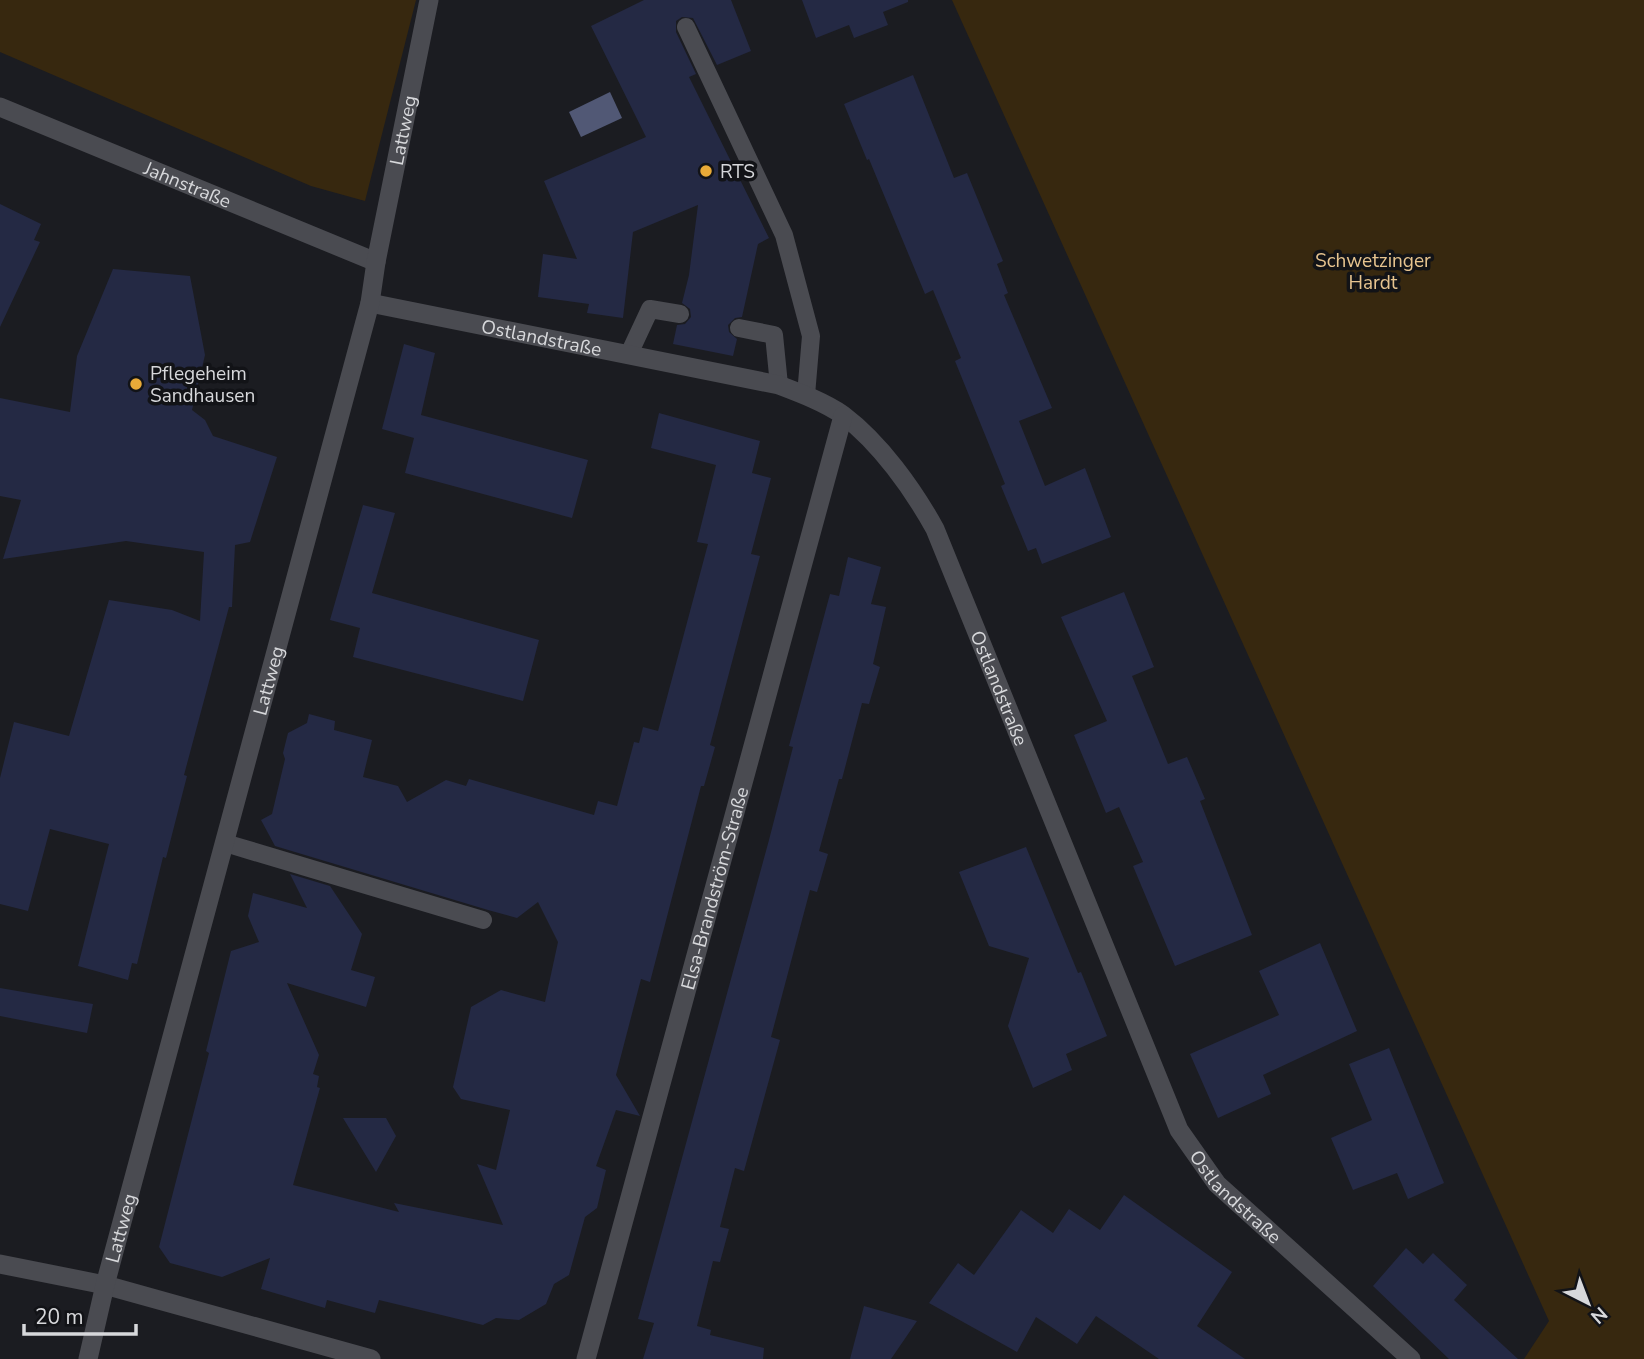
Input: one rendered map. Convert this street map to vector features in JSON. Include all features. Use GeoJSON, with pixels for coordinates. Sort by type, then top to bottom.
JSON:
{"type":"FeatureCollection","features":[{"type":"Feature","properties":{"kind":"street","name":"Lattweg"},"geometry":{"type":"LineString","coordinates":[[88,1359],[105,1284],[370,303],[429,0]]}},
{"type":"Feature","properties":{"kind":"street","name":"Jahnstraße"},"geometry":{"type":"LineString","coordinates":[[0,107],[376,262]]}},
{"type":"Feature","properties":{"kind":"street","name":"Ostlandstraße"},"geometry":{"type":"LineString","coordinates":[[370,303],[779,385],[806,395],[843,416],[896,470],[918,497],[935,529],[1179,1130],[1217,1184],[1411,1359]]}},
{"type":"Feature","properties":{"kind":"street","name":"Elsa-Brandström-Straße"},"geometry":{"type":"LineString","coordinates":[[586,1359],[843,416]]}},
{"type":"Feature","properties":{"kind":"street"},"geometry":{"type":"LineString","coordinates":[[0,1264],[105,1284],[371,1359]]}},
{"type":"Feature","properties":{"kind":"lane"},"geometry":{"type":"LineString","coordinates":[[687,27],[784,235],[811,336],[806,395]]}},
{"type":"Feature","properties":{"kind":"lane"},"geometry":{"type":"LineString","coordinates":[[629,354],[650,309],[680,314]]}},
{"type":"Feature","properties":{"kind":"lane"},"geometry":{"type":"LineString","coordinates":[[739,328],[774,335],[779,385]]}},
{"type":"Feature","properties":{"kind":"lane"},"geometry":{"type":"LineString","coordinates":[[225,843],[483,920]]}},
{"type":"Feature","properties":{"kind":"green space"},"geometry":{"type":"Polygon","coordinates":[[[0,0],[416,0],[365,201],[311,186],[0,52],[0,0]]]}},
{"type":"Feature","properties":{"kind":"green space","name":"Schwetzinger Hardt"},"geometry":{"type":"Polygon","coordinates":[[[952,0],[1644,0],[1644,1359],[1524,1359],[1549,1321],[952,0]]]}},
{"type":"Feature","properties":{"kind":"water"},"geometry":{"type":"Polygon","coordinates":[[[610,92],[622,118],[581,137],[569,112],[610,92]]]}},
{"type":"Feature","properties":{"kind":"building"},"geometry":{"type":"Polygon","coordinates":[[[644,0],[731,0],[751,51],[717,65],[693,18],[682,17],[676,21],[676,32],[696,74],[689,77],[769,238],[758,244],[742,317],[735,318],[728,325],[729,332],[737,339],[733,356],[673,344],[677,325],[685,324],[691,317],[690,309],[682,303],[689,275],[698,205],[633,232],[623,318],[587,313],[589,304],[538,297],[543,254],[577,259],[544,181],[646,137],[591,26],[644,0]]]}},
{"type":"Feature","properties":{"kind":"building"},"geometry":{"type":"Polygon","coordinates":[[[802,0],[908,2],[883,12],[888,25],[854,38],[849,25],[816,38],[802,0]]]}},
{"type":"Feature","properties":{"kind":"building"},"geometry":{"type":"Polygon","coordinates":[[[913,75],[954,178],[967,173],[1003,261],[997,264],[1008,293],[1004,295],[1052,408],[1019,421],[1045,486],[1085,468],[1111,537],[1042,564],[1036,548],[1028,551],[1001,486],[1005,484],[955,361],[961,358],[933,290],[925,294],[844,104],[913,75]]]}},
{"type":"Feature","properties":{"kind":"building"},"geometry":{"type":"Polygon","coordinates":[[[0,204],[41,224],[34,240],[40,242],[0,327],[0,204]]]}},
{"type":"Feature","properties":{"kind":"building"},"geometry":{"type":"Polygon","coordinates":[[[113,269],[190,276],[205,355],[192,410],[205,420],[213,436],[277,457],[250,542],[235,545],[232,607],[229,607],[184,775],[187,776],[166,858],[163,857],[137,964],[132,963],[128,980],[78,966],[109,844],[50,829],[28,911],[0,904],[0,778],[14,722],[69,736],[109,600],[172,610],[200,621],[204,552],[126,541],[3,559],[21,500],[0,496],[0,398],[70,412],[77,356],[113,269]]]}},
{"type":"Feature","properties":{"kind":"building"},"geometry":{"type":"Polygon","coordinates":[[[404,344],[435,353],[421,415],[588,460],[572,518],[405,473],[414,438],[382,429],[404,344]]]}},
{"type":"Feature","properties":{"kind":"building"},"geometry":{"type":"Polygon","coordinates":[[[659,413],[760,441],[752,473],[771,478],[751,554],[760,556],[710,745],[715,747],[704,786],[701,786],[650,982],[641,979],[616,1075],[640,1116],[616,1110],[596,1166],[606,1170],[597,1208],[585,1217],[569,1275],[554,1284],[546,1304],[519,1320],[496,1318],[483,1325],[379,1300],[375,1313],[327,1300],[325,1308],[261,1289],[270,1258],[222,1277],[170,1263],[159,1247],[209,1053],[206,1051],[231,951],[259,942],[248,916],[253,893],[307,908],[290,874],[330,886],[362,934],[351,970],[375,977],[366,1007],[287,983],[319,1055],[313,1074],[319,1076],[317,1087],[320,1088],[293,1185],[399,1212],[394,1203],[503,1225],[477,1164],[496,1170],[510,1110],[461,1099],[453,1087],[471,1007],[501,990],[545,1002],[558,942],[538,902],[517,918],[488,910],[275,846],[261,820],[272,814],[288,733],[307,723],[309,714],[335,721],[334,730],[372,740],[363,777],[398,786],[407,802],[446,780],[466,786],[469,779],[594,815],[598,801],[617,806],[634,742],[639,743],[643,727],[658,731],[708,544],[697,542],[716,465],[651,448],[659,413]]]}},
{"type":"Feature","properties":{"kind":"building"},"geometry":{"type":"Polygon","coordinates":[[[363,505],[395,513],[372,593],[539,640],[523,701],[353,657],[360,628],[330,620],[363,505]]]}},
{"type":"Feature","properties":{"kind":"building"},"geometry":{"type":"Polygon","coordinates":[[[848,557],[881,567],[871,604],[886,607],[873,664],[880,667],[869,704],[862,703],[819,851],[828,854],[817,892],[810,890],[771,1037],[780,1040],[744,1171],[735,1168],[720,1227],[729,1229],[720,1262],[713,1261],[697,1326],[711,1330],[710,1335],[764,1348],[763,1359],[643,1359],[654,1323],[638,1319],[769,840],[793,747],[789,746],[830,594],[839,596],[848,557]]]}},
{"type":"Feature","properties":{"kind":"building"},"geometry":{"type":"Polygon","coordinates":[[[1124,592],[1154,667],[1132,676],[1168,764],[1187,757],[1205,799],[1200,801],[1252,935],[1175,966],[1133,866],[1143,862],[1119,807],[1106,813],[1074,735],[1107,721],[1061,617],[1124,592]]]}},
{"type":"Feature","properties":{"kind":"building"},"geometry":{"type":"Polygon","coordinates":[[[1026,847],[1107,1036],[1066,1054],[1072,1070],[1033,1088],[1008,1026],[1029,958],[989,946],[959,872],[1026,847]]]}},
{"type":"Feature","properties":{"kind":"building"},"geometry":{"type":"Polygon","coordinates":[[[1320,943],[1357,1031],[1263,1075],[1271,1094],[1218,1118],[1190,1054],[1279,1015],[1259,971],[1320,943]]]}},
{"type":"Feature","properties":{"kind":"building"},"geometry":{"type":"Polygon","coordinates":[[[0,988],[93,1004],[87,1033],[0,1016],[0,988]]]}},
{"type":"Feature","properties":{"kind":"building"},"geometry":{"type":"Polygon","coordinates":[[[1389,1048],[1444,1183],[1408,1199],[1397,1173],[1353,1190],[1331,1138],[1372,1120],[1349,1064],[1389,1048]]]}},
{"type":"Feature","properties":{"kind":"building"},"geometry":{"type":"Polygon","coordinates":[[[343,1118],[386,1118],[396,1136],[376,1172],[343,1118]]]}},
{"type":"Feature","properties":{"kind":"building"},"geometry":{"type":"Polygon","coordinates":[[[1124,1195],[1232,1272],[1197,1326],[1245,1359],[1159,1359],[1096,1316],[1077,1344],[1036,1317],[1017,1352],[929,1303],[958,1263],[974,1275],[1021,1210],[1053,1233],[1069,1209],[1100,1230],[1124,1195]]]}},
{"type":"Feature","properties":{"kind":"building"},"geometry":{"type":"Polygon","coordinates":[[[1406,1248],[1423,1264],[1433,1253],[1467,1285],[1454,1300],[1518,1359],[1449,1359],[1373,1286],[1406,1248]]]}},
{"type":"Feature","properties":{"kind":"building"},"geometry":{"type":"Polygon","coordinates":[[[864,1306],[917,1321],[891,1359],[850,1359],[864,1306]]]}},
{"type":"Feature","properties":{"kind":"place","name":"RTS"},"geometry":{"type":"Point","coordinates":[706,171]}},
{"type":"Feature","properties":{"kind":"place","name":"Pflegeheim Sandhausen"},"geometry":{"type":"Point","coordinates":[136,384]}}]}
